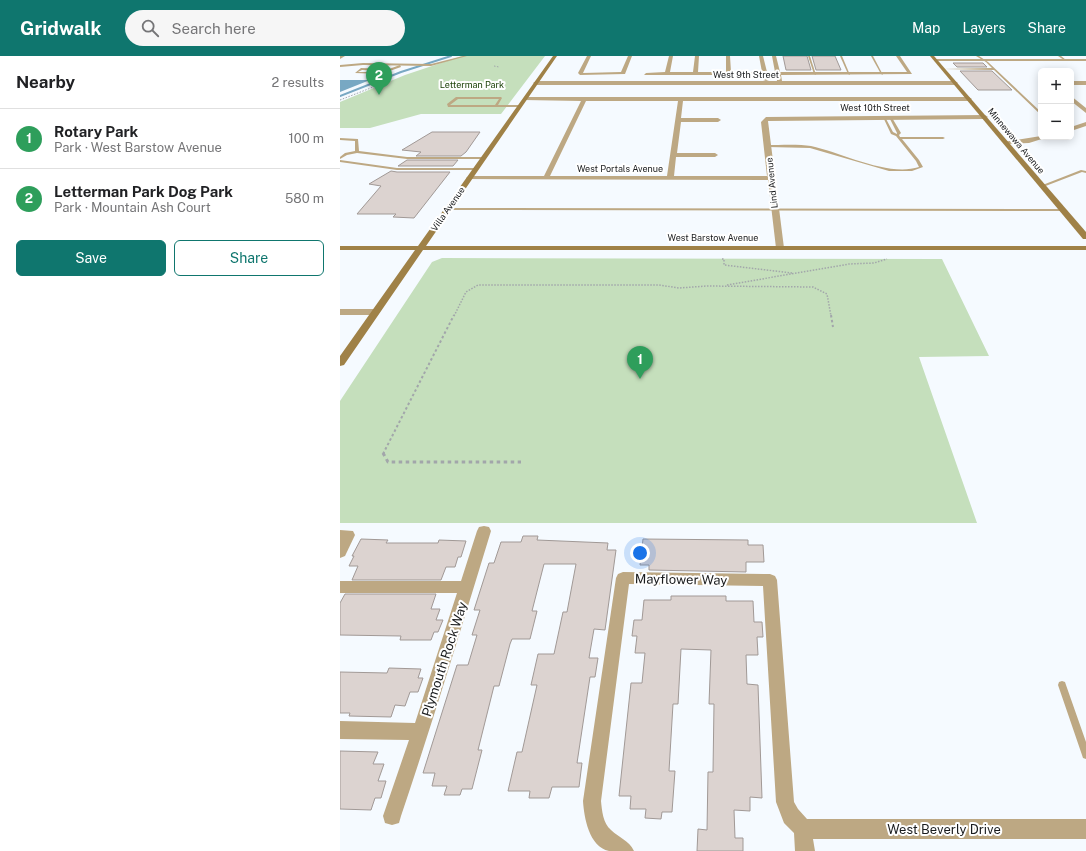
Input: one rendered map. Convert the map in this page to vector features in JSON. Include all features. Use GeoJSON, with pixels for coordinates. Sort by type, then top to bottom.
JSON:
{"type":"FeatureCollection","features":[{"type":"Feature","properties":{"kind":"main road","name":"Villa Avenue"},"geometry":{"type":"LineString","coordinates":[[340,363],[374,312],[421,248],[555,56]]}},
{"type":"Feature","properties":{"kind":"main road","name":"Minnewawa Avenue"},"geometry":{"type":"LineString","coordinates":[[934,58],[1086,237]]}},
{"type":"Feature","properties":{"kind":"main road","name":"West Barstow Avenue"},"geometry":{"type":"LineString","coordinates":[[340,248],[1086,248]]}},
{"type":"Feature","properties":{"kind":"street"},"geometry":{"type":"LineString","coordinates":[[589,56],[580,73],[582,74],[620,74],[623,72],[630,56]]}},
{"type":"Feature","properties":{"kind":"street"},"geometry":{"type":"LineString","coordinates":[[667,74],[671,56]]}},
{"type":"Feature","properties":{"kind":"street"},"geometry":{"type":"LineString","coordinates":[[695,74],[697,56]]}},
{"type":"Feature","properties":{"kind":"street"},"geometry":{"type":"LineString","coordinates":[[728,56],[729,74]]}},
{"type":"Feature","properties":{"kind":"street"},"geometry":{"type":"LineString","coordinates":[[761,56],[766,83]]}},
{"type":"Feature","properties":{"kind":"street"},"geometry":{"type":"LineString","coordinates":[[774,56],[780,83]]}},
{"type":"Feature","properties":{"kind":"street"},"geometry":{"type":"LineString","coordinates":[[646,74],[910,73],[898,56]]}},
{"type":"Feature","properties":{"kind":"street"},"geometry":{"type":"LineString","coordinates":[[1019,56],[1024,60]]}},
{"type":"Feature","properties":{"kind":"street"},"geometry":{"type":"LineString","coordinates":[[934,58],[983,60],[1086,60]]}},
{"type":"Feature","properties":{"kind":"street","name":"West 9th Street"},"geometry":{"type":"LineString","coordinates":[[536,83],[955,83]]}},
{"type":"Feature","properties":{"kind":"street"},"geometry":{"type":"LineString","coordinates":[[1074,83],[1086,83]]}},
{"type":"Feature","properties":{"kind":"street"},"geometry":{"type":"LineString","coordinates":[[526,99],[969,99]]}},
{"type":"Feature","properties":{"kind":"street"},"geometry":{"type":"LineString","coordinates":[[546,178],[584,99]]}},
{"type":"Feature","properties":{"kind":"street"},"geometry":{"type":"LineString","coordinates":[[670,178],[681,99]]}},
{"type":"Feature","properties":{"kind":"street"},"geometry":{"type":"LineString","coordinates":[[1074,101],[1085,110]]}},
{"type":"Feature","properties":{"kind":"street","name":"West 10th Street"},"geometry":{"type":"LineString","coordinates":[[766,119],[887,117],[985,118]]}},
{"type":"Feature","properties":{"kind":"street","name":"Lind Avenue"},"geometry":{"type":"LineString","coordinates":[[766,119],[764,122],[780,248]]}},
{"type":"Feature","properties":{"kind":"street"},"geometry":{"type":"LineString","coordinates":[[678,120],[718,120]]}},
{"type":"Feature","properties":{"kind":"street"},"geometry":{"type":"LineString","coordinates":[[1074,128],[1086,124]]}},
{"type":"Feature","properties":{"kind":"street"},"geometry":{"type":"LineString","coordinates":[[1006,142],[1029,141],[1038,139]]}},
{"type":"Feature","properties":{"kind":"street"},"geometry":{"type":"LineString","coordinates":[[674,155],[716,155]]}},
{"type":"Feature","properties":{"kind":"street","name":"West Portals Avenue"},"geometry":{"type":"LineString","coordinates":[[469,178],[771,178]]}},
{"type":"Feature","properties":{"kind":"street"},"geometry":{"type":"LineString","coordinates":[[340,312],[374,312]]}},
{"type":"Feature","properties":{"kind":"street","name":"Plymouth Rock Way"},"geometry":{"type":"LineString","coordinates":[[392,816],[421,732],[484,531]]}},
{"type":"Feature","properties":{"kind":"street"},"geometry":{"type":"LineString","coordinates":[[340,552],[344,535]]}},
{"type":"Feature","properties":{"kind":"street","name":"Mayflower Way"},"geometry":{"type":"LineString","coordinates":[[624,851],[603,836],[594,819],[592,801],[623,578],[770,580],[785,802],[791,816],[803,829]]}},
{"type":"Feature","properties":{"kind":"street","name":"Plymouth Rock Way"},"geometry":{"type":"LineString","coordinates":[[340,587],[467,587]]}},
{"type":"Feature","properties":{"kind":"street","name":"Plymouth Rock Way"},"geometry":{"type":"LineString","coordinates":[[340,730],[421,732]]}},
{"type":"Feature","properties":{"kind":"street"},"geometry":{"type":"LineString","coordinates":[[803,829],[805,851]]}},
{"type":"Feature","properties":{"kind":"street","name":"West Beverly Drive"},"geometry":{"type":"LineString","coordinates":[[803,829],[1086,829]]}},
{"type":"Feature","properties":{"kind":"lane"},"geometry":{"type":"LineString","coordinates":[[340,66],[406,64],[438,65],[466,56]]}},
{"type":"Feature","properties":{"kind":"lane"},"geometry":{"type":"LineString","coordinates":[[809,56],[815,74]]}},
{"type":"Feature","properties":{"kind":"lane"},"geometry":{"type":"LineString","coordinates":[[841,56],[849,74]]}},
{"type":"Feature","properties":{"kind":"lane"},"geometry":{"type":"LineString","coordinates":[[872,56],[882,74]]}},
{"type":"Feature","properties":{"kind":"lane"},"geometry":{"type":"LineString","coordinates":[[977,56],[995,70],[1038,111]]}},
{"type":"Feature","properties":{"kind":"lane"},"geometry":{"type":"LineString","coordinates":[[1059,56],[1065,60]]}},
{"type":"Feature","properties":{"kind":"lane"},"geometry":{"type":"LineString","coordinates":[[390,70],[360,69],[356,73],[380,73],[390,70],[406,64]]}},
{"type":"Feature","properties":{"kind":"lane"},"geometry":{"type":"LineString","coordinates":[[944,69],[995,70]]}},
{"type":"Feature","properties":{"kind":"lane"},"geometry":{"type":"LineString","coordinates":[[496,106],[501,98],[457,98],[448,105],[449,106],[496,106],[521,106]]}},
{"type":"Feature","properties":{"kind":"lane"},"geometry":{"type":"LineString","coordinates":[[887,117],[892,133],[898,136],[943,138]]}},
{"type":"Feature","properties":{"kind":"lane"},"geometry":{"type":"LineString","coordinates":[[768,148],[810,149],[823,151],[889,170],[912,170],[921,167],[898,136],[899,133],[887,117]]}},
{"type":"Feature","properties":{"kind":"lane"},"geometry":{"type":"LineString","coordinates":[[340,140],[357,140],[356,152]]}},
{"type":"Feature","properties":{"kind":"lane"},"geometry":{"type":"LineString","coordinates":[[340,158],[346,154],[356,152],[408,158],[483,158]]}},
{"type":"Feature","properties":{"kind":"lane"},"geometry":{"type":"LineString","coordinates":[[340,161],[397,168],[475,169]]}},
{"type":"Feature","properties":{"kind":"lane"},"geometry":{"type":"LineString","coordinates":[[1042,186],[1085,171]]}},
{"type":"Feature","properties":{"kind":"lane"},"geometry":{"type":"LineString","coordinates":[[448,209],[1063,210]]}},
{"type":"Feature","properties":{"kind":"lane"},"geometry":{"type":"LineString","coordinates":[[1062,685],[1086,755]]}},
{"type":"Feature","properties":{"kind":"path"},"geometry":{"type":"LineString","coordinates":[[494,66],[499,67]]}},
{"type":"Feature","properties":{"kind":"path"},"geometry":{"type":"LineString","coordinates":[[720,286],[849,264],[874,263],[890,258]]}},
{"type":"Feature","properties":{"kind":"path"},"geometry":{"type":"LineString","coordinates":[[716,259],[724,259],[724,265],[793,273]]}},
{"type":"Feature","properties":{"kind":"path"},"geometry":{"type":"LineString","coordinates":[[521,462],[388,462],[382,453],[466,292],[478,285],[659,285],[679,288],[720,286],[813,287],[827,294],[833,327]]}},
{"type":"Feature","properties":{"kind":"green space","name":"Letterman Park"},"geometry":{"type":"Polygon","coordinates":[[[462,56],[545,56],[501,114],[421,114],[370,128],[340,128],[340,102],[405,75],[462,56]]]}},
{"type":"Feature","properties":{"kind":"green space"},"geometry":{"type":"Polygon","coordinates":[[[442,258],[942,259],[989,356],[919,357],[977,523],[340,523],[340,401],[432,262],[442,258]]]}},
{"type":"Feature","properties":{"kind":"water"},"geometry":{"type":"Polygon","coordinates":[[[340,80],[370,80],[340,92],[340,80]]]}},
{"type":"Feature","properties":{"kind":"building"},"geometry":{"type":"Polygon","coordinates":[[[783,56],[807,56],[811,70],[786,70],[783,56]]]}},
{"type":"Feature","properties":{"kind":"building"},"geometry":{"type":"Polygon","coordinates":[[[812,56],[835,56],[841,70],[816,70],[812,56]]]}},
{"type":"Feature","properties":{"kind":"building"},"geometry":{"type":"Polygon","coordinates":[[[953,63],[983,63],[987,67],[957,67],[953,63]]]}},
{"type":"Feature","properties":{"kind":"building"},"geometry":{"type":"Polygon","coordinates":[[[960,71],[992,71],[1012,90],[978,90],[960,71]]]}},
{"type":"Feature","properties":{"kind":"building"},"geometry":{"type":"Polygon","coordinates":[[[432,132],[480,132],[466,152],[461,156],[416,156],[421,152],[402,150],[432,132]]]}},
{"type":"Feature","properties":{"kind":"building"},"geometry":{"type":"Polygon","coordinates":[[[407,160],[458,160],[453,166],[398,166],[407,160]]]}},
{"type":"Feature","properties":{"kind":"building"},"geometry":{"type":"Polygon","coordinates":[[[391,171],[450,172],[414,218],[393,217],[396,214],[357,214],[381,186],[369,184],[391,171]]]}},
{"type":"Feature","properties":{"kind":"building"},"geometry":{"type":"Polygon","coordinates":[[[523,536],[538,536],[537,540],[608,543],[607,550],[616,550],[605,630],[594,629],[589,658],[598,658],[595,677],[590,677],[577,763],[582,763],[579,787],[552,787],[549,798],[529,798],[530,791],[508,791],[517,752],[522,752],[537,685],[531,685],[538,654],[554,654],[563,612],[567,612],[576,564],[544,564],[532,611],[537,611],[530,639],[512,639],[499,686],[494,686],[478,750],[482,750],[472,789],[462,789],[460,795],[444,795],[447,786],[432,786],[435,773],[423,773],[457,665],[468,665],[477,635],[472,635],[480,610],[474,610],[489,563],[494,563],[501,542],[521,542],[523,536]]]}},
{"type":"Feature","properties":{"kind":"building"},"geometry":{"type":"Polygon","coordinates":[[[361,539],[388,540],[386,543],[438,543],[439,540],[466,541],[461,557],[458,557],[455,567],[446,567],[441,580],[352,580],[358,566],[349,566],[354,556],[352,556],[361,539]]]}},
{"type":"Feature","properties":{"kind":"building"},"geometry":{"type":"Polygon","coordinates":[[[643,539],[748,540],[748,545],[763,545],[764,562],[746,562],[746,572],[649,570],[649,565],[640,565],[643,539]]]}},
{"type":"Feature","properties":{"kind":"building"},"geometry":{"type":"Polygon","coordinates":[[[345,594],[436,594],[431,609],[440,609],[436,620],[443,620],[438,632],[434,632],[431,640],[400,640],[401,636],[340,635],[340,603],[345,594]]]}},
{"type":"Feature","properties":{"kind":"building"},"geometry":{"type":"Polygon","coordinates":[[[671,596],[726,596],[726,601],[753,601],[754,622],[762,622],[763,637],[757,637],[758,655],[746,655],[747,684],[758,685],[762,798],[750,797],[750,811],[734,810],[735,838],[743,838],[743,851],[697,851],[698,829],[707,830],[708,772],[713,772],[714,704],[709,704],[711,650],[681,649],[678,704],[673,704],[669,771],[675,771],[672,812],[662,812],[661,819],[645,818],[646,809],[630,809],[631,796],[619,796],[631,683],[642,683],[645,653],[635,653],[637,636],[632,636],[634,620],[642,620],[644,600],[671,600],[671,596]]]}},
{"type":"Feature","properties":{"kind":"building"},"geometry":{"type":"Polygon","coordinates":[[[389,668],[421,669],[418,678],[423,678],[418,692],[410,692],[405,706],[395,705],[391,717],[349,716],[350,713],[340,713],[340,672],[387,673],[389,668]]]}},
{"type":"Feature","properties":{"kind":"building"},"geometry":{"type":"Polygon","coordinates":[[[340,751],[378,752],[373,764],[384,764],[378,781],[386,781],[381,798],[375,798],[371,810],[340,809],[340,751]]]}},
{"type":"Feature","properties":{"kind":"waterway"},"geometry":{"type":"LineString","coordinates":[[340,96],[401,72],[451,56]]}},
{"type":"Feature","properties":{"kind":"place","name":"Letterman Park Dog Park"},"geometry":{"type":"Point","coordinates":[379,95]}},
{"type":"Feature","properties":{"kind":"place","name":"Rotary Park"},"geometry":{"type":"Point","coordinates":[640,379]}}]}
